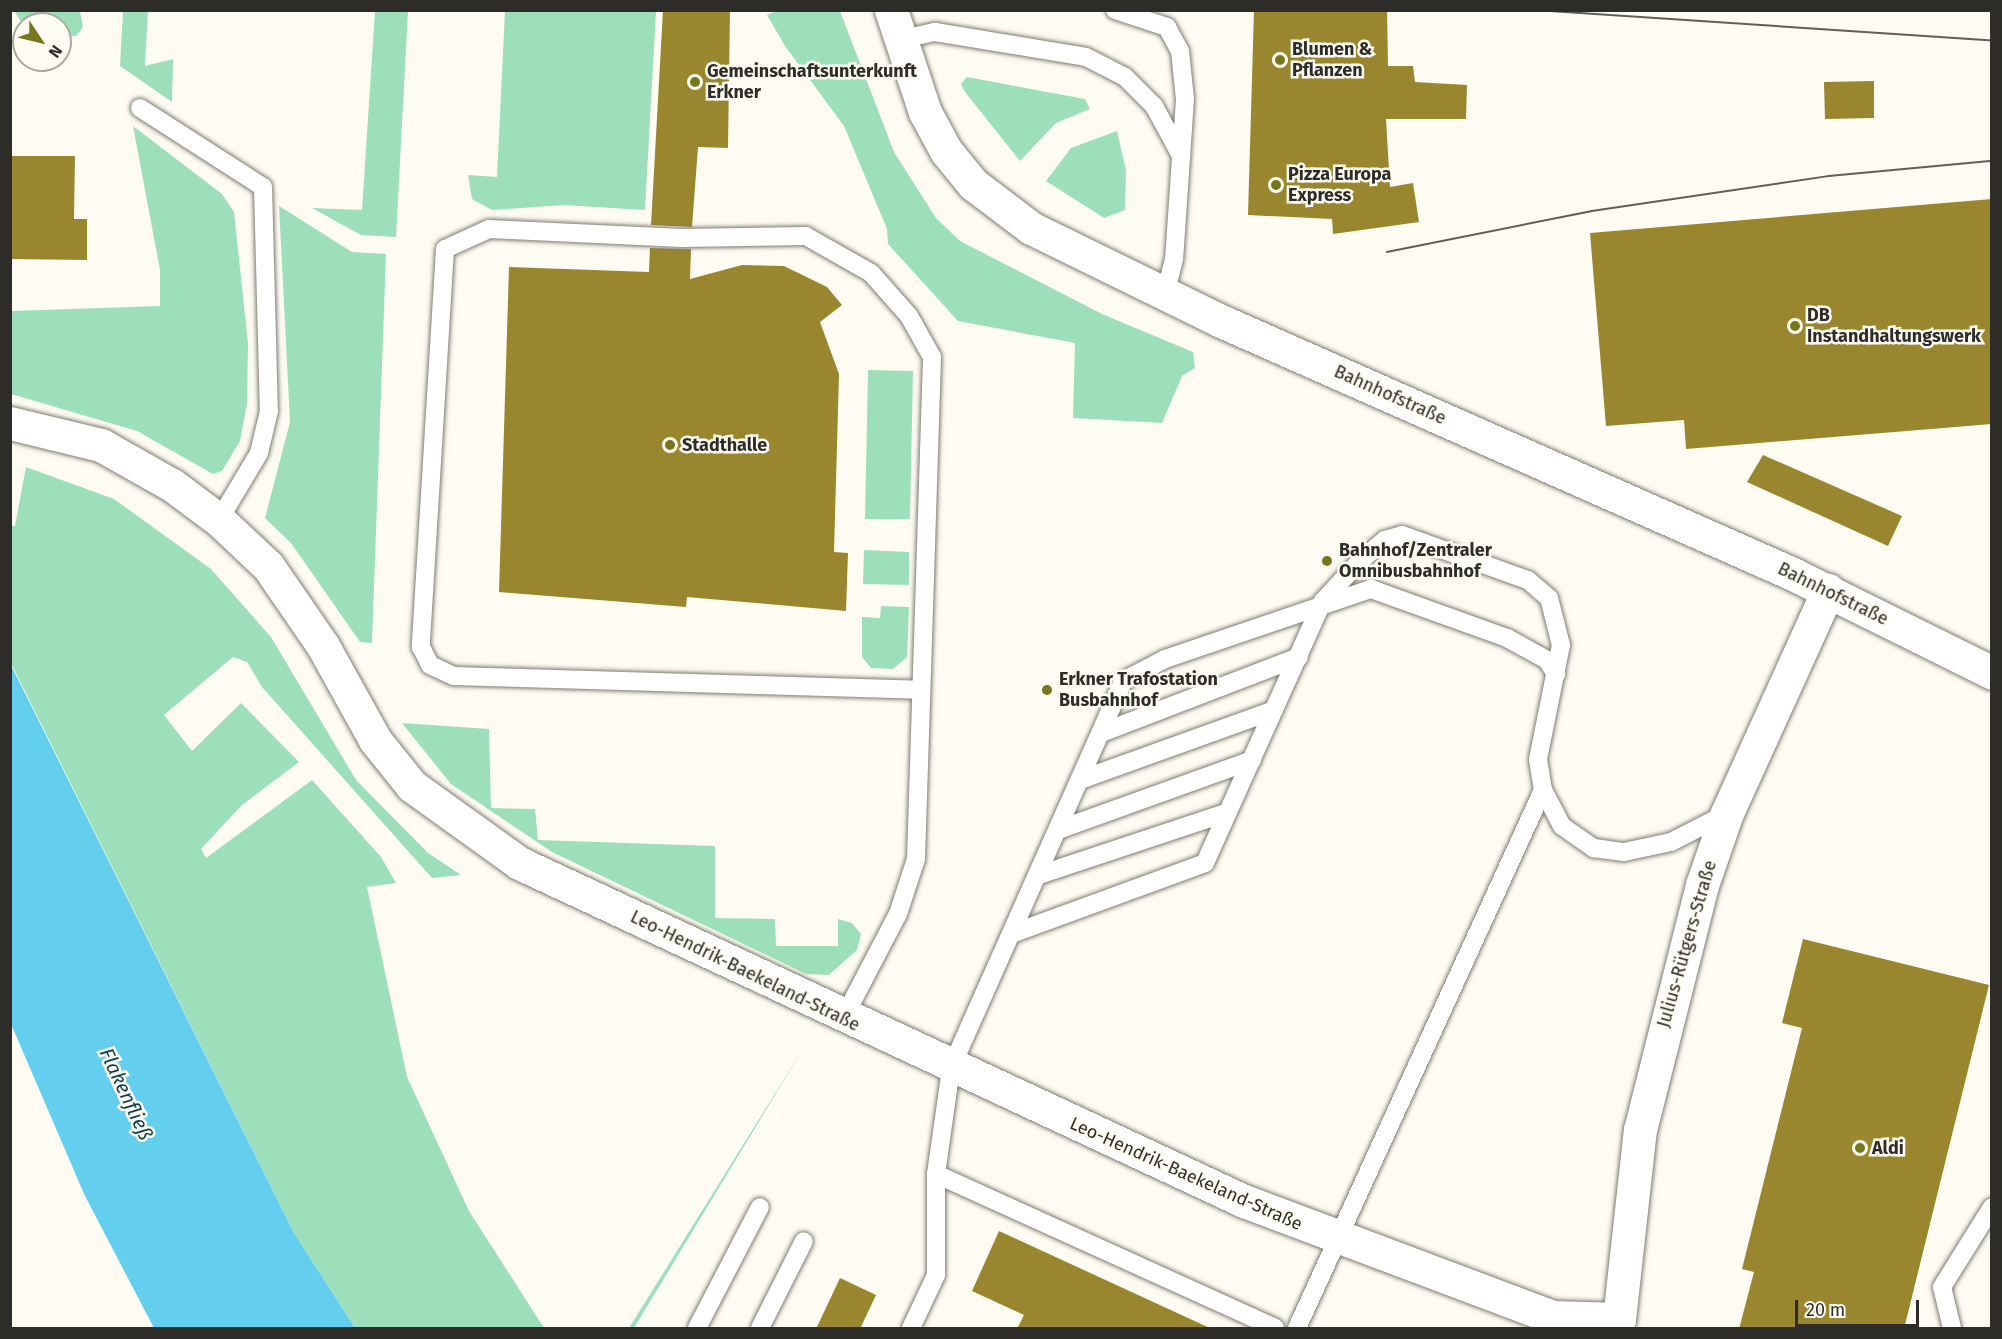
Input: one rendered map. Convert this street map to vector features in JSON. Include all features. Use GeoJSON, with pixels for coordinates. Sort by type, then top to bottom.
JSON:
{"type":"FeatureCollection","features":[{"type":"Feature","properties":{"kind":"street","name":"Bahnhofstraße"},"geometry":{"type":"LineString","coordinates":[[895,25],[925,112],[973,184],[1031,228],[1165,294],[1828,590],[1992,673]]}},
{"type":"Feature","properties":{"kind":"street","name":"Leo-Hendrik-Baekeland-Straße"},"geometry":{"type":"LineString","coordinates":[[10,423],[101,445],[172,485],[219,520],[268,566],[323,646],[375,740],[412,786],[519,863],[843,1019],[1341,1242],[1552,1317],[1619,1319]]}},
{"type":"Feature","properties":{"kind":"street","name":"Julius-Rütgers-Straße"},"geometry":{"type":"LineString","coordinates":[[1619,1319],[1640,1130],[1670,998],[1727,813],[1828,590]]}},
{"type":"Feature","properties":{"kind":"lane"},"geometry":{"type":"LineString","coordinates":[[1115,10],[1167,27],[1180,51],[1185,99],[1174,259],[1165,294]]}},
{"type":"Feature","properties":{"kind":"lane"},"geometry":{"type":"LineString","coordinates":[[895,25],[1086,57],[1125,77],[1154,105],[1181,156]]}},
{"type":"Feature","properties":{"kind":"lane"},"geometry":{"type":"LineString","coordinates":[[140,108],[263,187],[269,411],[259,453],[238,496],[219,520]]}},
{"type":"Feature","properties":{"kind":"lane"},"geometry":{"type":"LineString","coordinates":[[843,1019],[898,914],[916,858],[919,690],[932,357],[909,316],[871,273],[806,236],[682,238],[489,229],[445,249],[421,647],[430,665],[454,676],[919,690]]}},
{"type":"Feature","properties":{"kind":"lane"},"geometry":{"type":"LineString","coordinates":[[1014,933],[1205,863],[1323,602],[1385,540],[1402,535],[1528,580],[1549,598],[1561,645],[1538,759],[1543,790],[1562,826],[1594,848],[1624,852],[1671,842],[1727,813]]}},
{"type":"Feature","properties":{"kind":"lane"},"geometry":{"type":"LineString","coordinates":[[911,1329],[936,1275],[936,1174],[951,1068],[1014,933],[1123,681],[1165,659],[1323,602],[1371,589],[1396,596],[1529,648],[1556,674]]}},
{"type":"Feature","properties":{"kind":"lane"},"geometry":{"type":"LineString","coordinates":[[1101,733],[1299,657]]}},
{"type":"Feature","properties":{"kind":"lane"},"geometry":{"type":"LineString","coordinates":[[1080,780],[1274,710]]}},
{"type":"Feature","properties":{"kind":"lane"},"geometry":{"type":"LineString","coordinates":[[1058,830],[1252,760]]}},
{"type":"Feature","properties":{"kind":"lane"},"geometry":{"type":"LineString","coordinates":[[1297,1329],[1341,1242],[1543,790]]}},
{"type":"Feature","properties":{"kind":"lane"},"geometry":{"type":"LineString","coordinates":[[1039,875],[1228,812]]}},
{"type":"Feature","properties":{"kind":"lane"},"geometry":{"type":"LineString","coordinates":[[936,1174],[1275,1329]]}},
{"type":"Feature","properties":{"kind":"lane"},"geometry":{"type":"LineString","coordinates":[[697,1329],[760,1207]]}},
{"type":"Feature","properties":{"kind":"lane"},"geometry":{"type":"LineString","coordinates":[[1952,1329],[1942,1287],[1989,1217]]}},
{"type":"Feature","properties":{"kind":"lane"},"geometry":{"type":"LineString","coordinates":[[760,1329],[804,1241]]}},
{"type":"Feature","properties":{"kind":"green space"},"geometry":{"type":"Polygon","coordinates":[[[80,11],[83,27],[76,36],[72,36],[72,12],[15,12],[80,11]]]}},
{"type":"Feature","properties":{"kind":"green space"},"geometry":{"type":"Polygon","coordinates":[[[123,11],[148,11],[145,66],[173,59],[172,102],[120,66],[123,11]]]}},
{"type":"Feature","properties":{"kind":"green space"},"geometry":{"type":"Polygon","coordinates":[[[375,11],[408,11],[396,237],[361,235],[312,208],[362,210],[375,11]]]}},
{"type":"Feature","properties":{"kind":"green space"},"geometry":{"type":"Polygon","coordinates":[[[505,11],[656,11],[645,210],[564,205],[492,210],[472,199],[468,175],[497,177],[505,11]]]}},
{"type":"Feature","properties":{"kind":"green space"},"geometry":{"type":"Polygon","coordinates":[[[776,11],[840,11],[894,152],[936,218],[960,241],[1102,314],[1193,352],[1195,368],[1182,376],[1162,423],[1073,418],[1075,343],[958,321],[888,244],[887,229],[844,126],[785,46],[767,15],[776,11]]]}},
{"type":"Feature","properties":{"kind":"green space"},"geometry":{"type":"Polygon","coordinates":[[[967,77],[1085,99],[1090,109],[1056,123],[1020,161],[965,92],[961,84],[967,77]]]}},
{"type":"Feature","properties":{"kind":"green space"},"geometry":{"type":"Polygon","coordinates":[[[133,126],[222,194],[234,212],[248,343],[247,404],[240,441],[222,471],[213,474],[137,431],[11,394],[11,311],[160,306],[160,270],[133,126]]]}},
{"type":"Feature","properties":{"kind":"green space"},"geometry":{"type":"Polygon","coordinates":[[[1117,131],[1126,170],[1125,210],[1104,218],[1046,181],[1071,148],[1117,131]]]}},
{"type":"Feature","properties":{"kind":"green space"},"geometry":{"type":"Polygon","coordinates":[[[279,206],[352,252],[386,254],[372,643],[360,642],[291,543],[265,518],[290,422],[279,206]]]}},
{"type":"Feature","properties":{"kind":"green space"},"geometry":{"type":"Polygon","coordinates":[[[868,370],[913,371],[910,519],[865,519],[868,370]]]}},
{"type":"Feature","properties":{"kind":"green space"},"geometry":{"type":"Polygon","coordinates":[[[26,467],[114,499],[211,569],[271,637],[356,780],[428,853],[461,875],[432,878],[262,687],[247,662],[233,657],[164,715],[192,751],[241,703],[299,762],[242,805],[201,849],[206,858],[312,780],[381,857],[396,883],[367,887],[407,1077],[469,1211],[544,1328],[355,1328],[294,1233],[11,663],[11,526],[15,526],[26,467]]]}},
{"type":"Feature","properties":{"kind":"green space"},"geometry":{"type":"Polygon","coordinates":[[[864,550],[909,552],[909,585],[863,584],[864,550]]]}},
{"type":"Feature","properties":{"kind":"green space"},"geometry":{"type":"Polygon","coordinates":[[[881,606],[909,607],[907,657],[893,669],[871,668],[862,657],[862,617],[880,618],[881,606]]]}},
{"type":"Feature","properties":{"kind":"green space"},"geometry":{"type":"Polygon","coordinates":[[[402,723],[489,729],[491,808],[535,809],[538,840],[715,846],[715,918],[775,919],[776,946],[838,946],[838,919],[852,923],[861,934],[857,950],[829,975],[806,974],[552,852],[451,784],[402,723]]]}},
{"type":"Feature","properties":{"kind":"green space"},"geometry":{"type":"Polygon","coordinates":[[[809,1039],[634,1328],[629,1328],[801,1052],[809,1039]]]}},
{"type":"Feature","properties":{"kind":"water","name":"Flakenfließ"},"geometry":{"type":"Polygon","coordinates":[[[10,663],[294,1233],[355,1328],[154,1328],[85,1196],[11,1024],[10,663]]]}},
{"type":"Feature","properties":{"kind":"building","name":"Gemeinschaftsunterkunft Erkner"},"geometry":{"type":"Polygon","coordinates":[[[663,10],[730,10],[728,148],[698,147],[692,227],[651,225],[663,10]]]}},
{"type":"Feature","properties":{"kind":"building"},"geometry":{"type":"Polygon","coordinates":[[[1254,10],[1387,10],[1388,66],[1413,66],[1415,82],[1467,85],[1466,119],[1386,119],[1390,187],[1413,183],[1419,222],[1333,234],[1332,219],[1248,215],[1254,10]]]}},
{"type":"Feature","properties":{"kind":"building"},"geometry":{"type":"Polygon","coordinates":[[[1874,81],[1874,118],[1825,119],[1824,82],[1874,81]]]}},
{"type":"Feature","properties":{"kind":"building"},"geometry":{"type":"Polygon","coordinates":[[[10,156],[75,156],[74,219],[87,219],[87,260],[10,259],[10,156]]]}},
{"type":"Feature","properties":{"kind":"building","name":"DB Instandhaltungswerk"},"geometry":{"type":"Polygon","coordinates":[[[1992,199],[1992,424],[1686,449],[1684,420],[1606,426],[1590,233],[1992,199]]]}},
{"type":"Feature","properties":{"kind":"building","name":"Stadthalle"},"geometry":{"type":"Polygon","coordinates":[[[650,248],[691,249],[690,279],[742,265],[784,266],[827,287],[842,305],[820,322],[839,374],[834,552],[848,553],[846,611],[687,597],[686,607],[499,592],[509,267],[649,272],[650,248]]]}},
{"type":"Feature","properties":{"kind":"building"},"geometry":{"type":"Polygon","coordinates":[[[1763,455],[1902,516],[1888,546],[1747,482],[1763,455]]]}},
{"type":"Feature","properties":{"kind":"building","name":"Aldi"},"geometry":{"type":"Polygon","coordinates":[[[1803,939],[1989,985],[1904,1329],[1739,1329],[1754,1272],[1742,1269],[1802,1028],[1782,1023],[1803,939]]]}},
{"type":"Feature","properties":{"kind":"building"},"geometry":{"type":"Polygon","coordinates":[[[999,1231],[1212,1329],[1017,1329],[1024,1315],[972,1291],[999,1231]]]}},
{"type":"Feature","properties":{"kind":"building"},"geometry":{"type":"Polygon","coordinates":[[[840,1278],[876,1295],[860,1329],[816,1329],[840,1278]]]}},
{"type":"Feature","properties":{"kind":"tram line"},"geometry":{"type":"LineString","coordinates":[[1535,10],[1992,40]]}},
{"type":"Feature","properties":{"kind":"tram line"},"geometry":{"type":"LineString","coordinates":[[1387,252],[1592,211],[1829,176],[1992,161]]}},
{"type":"Feature","properties":{"kind":"place","name":"Blumen & Pflanzen"},"geometry":{"type":"Point","coordinates":[1280,60]}},
{"type":"Feature","properties":{"kind":"place","name":"Gemeinschaftsunterkunft Erkner"},"geometry":{"type":"Point","coordinates":[695,82]}},
{"type":"Feature","properties":{"kind":"place","name":"Pizza Europa Express"},"geometry":{"type":"Point","coordinates":[1276,185]}},
{"type":"Feature","properties":{"kind":"place","name":"DB Instandhaltungswerk"},"geometry":{"type":"Point","coordinates":[1795,326]}},
{"type":"Feature","properties":{"kind":"place","name":"Stadthalle"},"geometry":{"type":"Point","coordinates":[670,445]}},
{"type":"Feature","properties":{"kind":"place","name":"Bahnhof/Zentraler Omnibusbahnhof"},"geometry":{"type":"Point","coordinates":[1327,561]}},
{"type":"Feature","properties":{"kind":"place","name":"Erkner Trafostation Busbahnhof"},"geometry":{"type":"Point","coordinates":[1047,690]}},
{"type":"Feature","properties":{"kind":"place","name":"Aldi"},"geometry":{"type":"Point","coordinates":[1860,1148]}}]}
